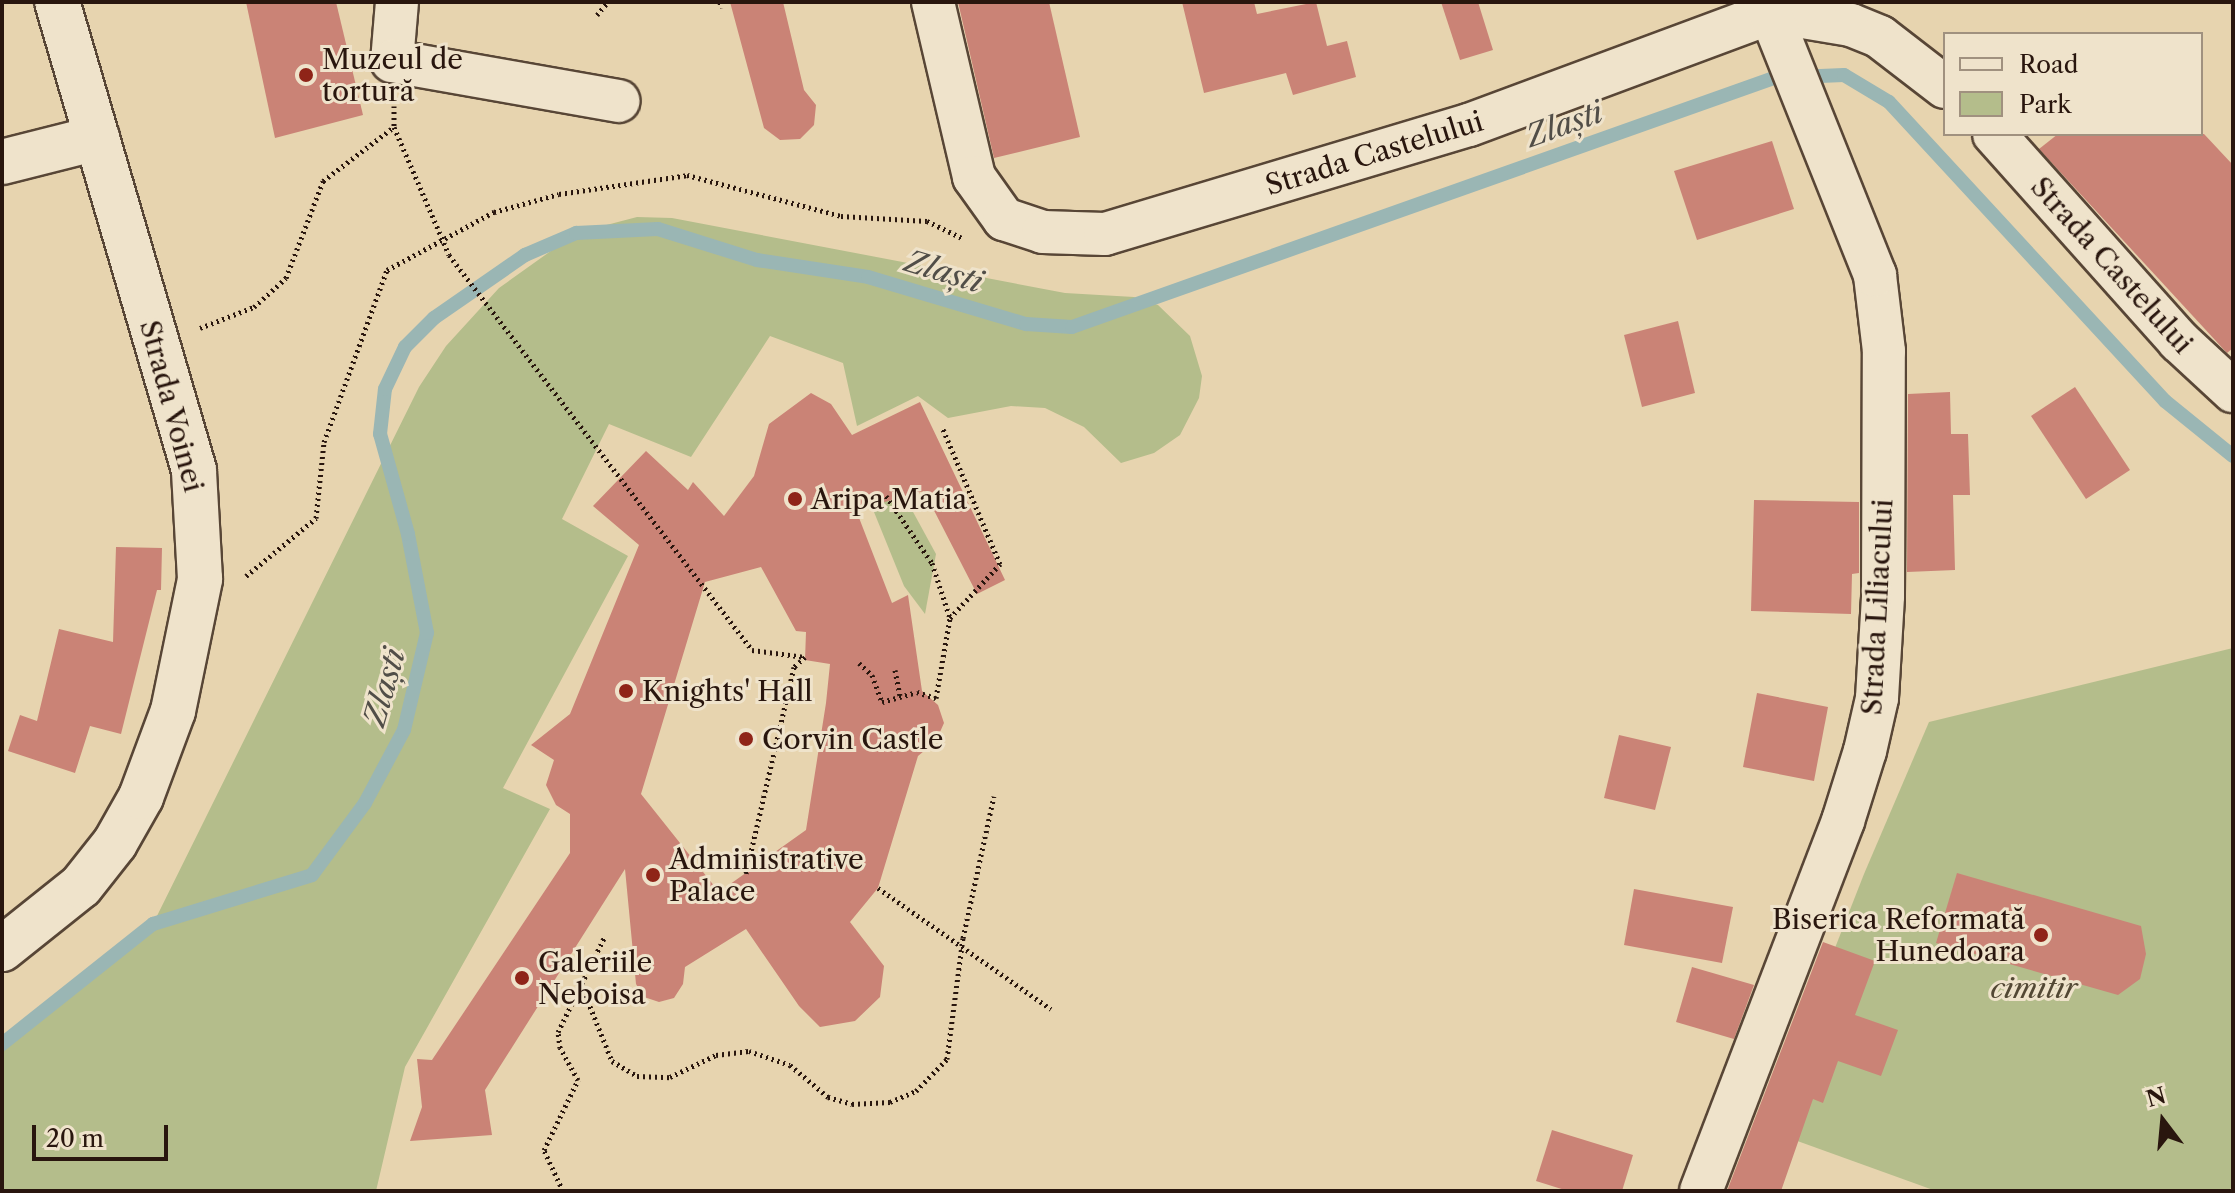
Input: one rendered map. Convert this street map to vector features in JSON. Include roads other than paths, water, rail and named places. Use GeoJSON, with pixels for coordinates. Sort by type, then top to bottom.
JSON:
{"type":"FeatureCollection","features":[{"type":"Feature","properties":{"kind":"main road","name":"Strada Voinei"},"geometry":{"type":"LineString","coordinates":[[2,949],[81,886],[115,843],[160,753],[193,621],[201,526],[194,470],[57,2]]}},
{"type":"Feature","properties":{"kind":"main road"},"geometry":{"type":"LineString","coordinates":[[2,162],[97,138]]}},
{"type":"Feature","properties":{"kind":"street"},"geometry":{"type":"LineString","coordinates":[[397,2],[392,61],[619,101]]}},
{"type":"Feature","properties":{"kind":"street","name":"Strada Castelului"},"geometry":{"type":"LineString","coordinates":[[933,2],[974,177],[1004,219],[1043,232],[1105,234],[1469,125],[1769,7],[1820,18],[1880,37],[1943,85]]}},
{"type":"Feature","properties":{"kind":"street","name":"Strada Liliacului"},"geometry":{"type":"LineString","coordinates":[[1701,1191],[1843,821],[1877,698],[1883,581],[1882,309],[1872,264],[1769,7]]}},
{"type":"Feature","properties":{"kind":"street","name":"Strada Castelului"},"geometry":{"type":"LineString","coordinates":[[1996,136],[2179,341],[2233,391]]}},
{"type":"Feature","properties":{"kind":"waterway","name":"Zlaști"},"geometry":{"type":"LineString","coordinates":[[2,1044],[153,924],[312,875],[365,803],[404,730],[427,633],[408,534],[380,434],[385,389],[405,347],[434,318],[525,255],[576,233],[658,229],[757,260],[868,277],[1026,324],[1072,327],[1774,78],[1844,75],[1889,102],[2165,401],[2233,456]]}},
{"type":"Feature","properties":{"kind":"place","name":"Muzeul de tortură"},"geometry":{"type":"Point","coordinates":[306,75]}},
{"type":"Feature","properties":{"kind":"place","name":"Aripa Matia"},"geometry":{"type":"Point","coordinates":[795,499]}},
{"type":"Feature","properties":{"kind":"place","name":"Knights' Hall"},"geometry":{"type":"Point","coordinates":[626,691]}},
{"type":"Feature","properties":{"kind":"place","name":"Corvin Castle"},"geometry":{"type":"Point","coordinates":[746,739]}},
{"type":"Feature","properties":{"kind":"place","name":"Administrative Palace"},"geometry":{"type":"Point","coordinates":[653,875]}},
{"type":"Feature","properties":{"kind":"place","name":"Biserica Reformată Hunedoara"},"geometry":{"type":"Point","coordinates":[2041,935]}},
{"type":"Feature","properties":{"kind":"place","name":"Galeriile Neboisa"},"geometry":{"type":"Point","coordinates":[522,978]}},
{"type":"Feature","properties":{"kind":"park label","name":"cimitir"},"geometry":{"type":"Point","coordinates":[2034,988]}}]}
